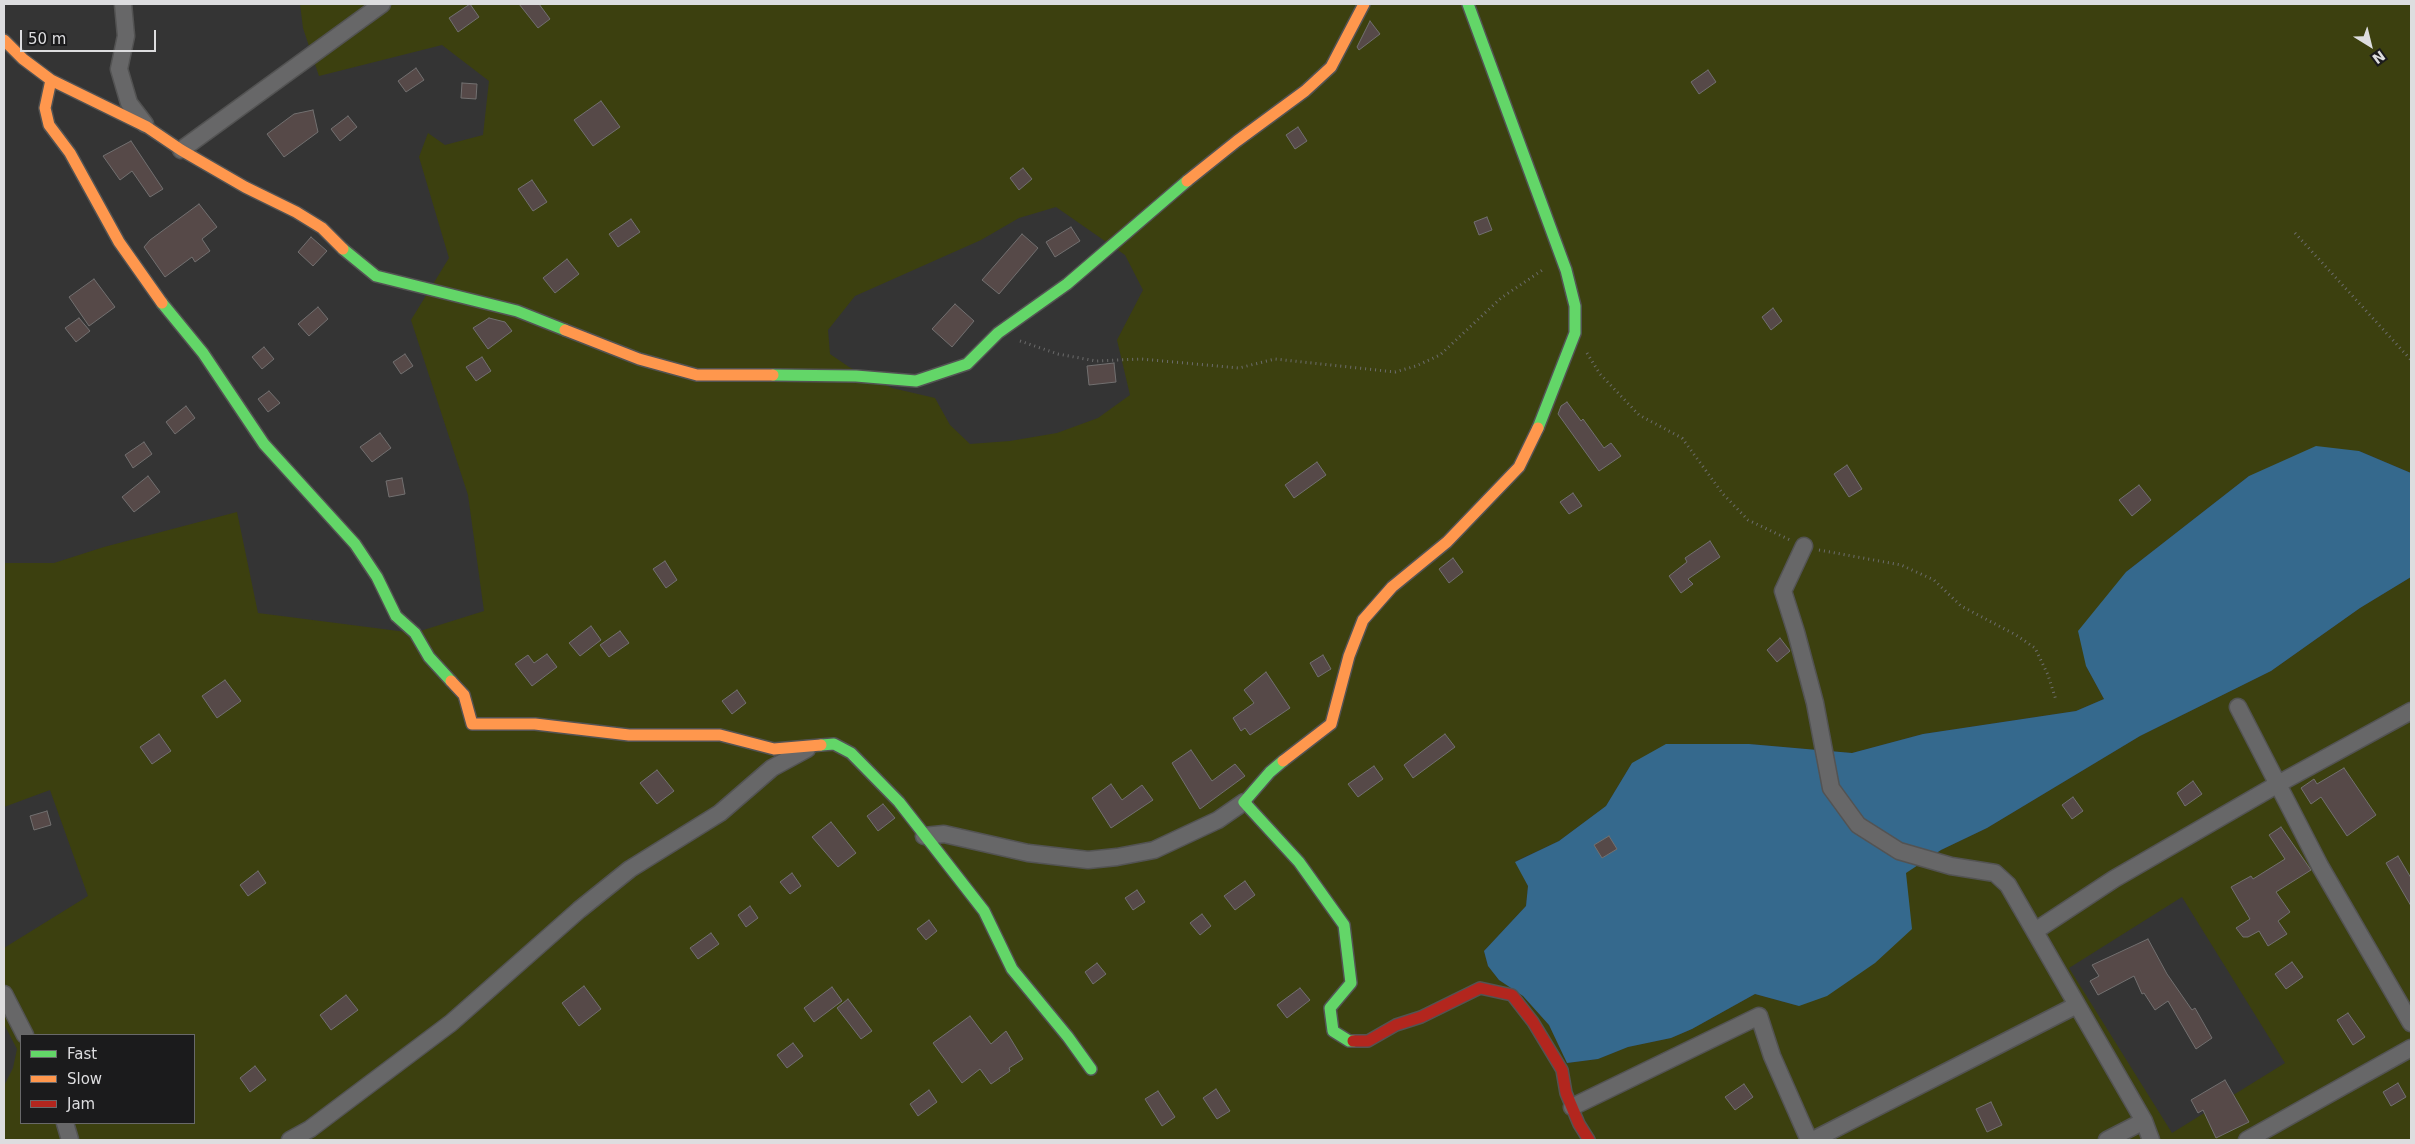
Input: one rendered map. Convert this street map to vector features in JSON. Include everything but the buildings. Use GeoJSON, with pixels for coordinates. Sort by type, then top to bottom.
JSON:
{"type":"FeatureCollection","features":[{"type":"Feature","properties":{"kind":"street"},"geometry":{"type":"LineString","coordinates":[[123,4],[126,36],[118,69],[129,103],[147,127]]}},
{"type":"Feature","properties":{"kind":"street"},"geometry":{"type":"LineString","coordinates":[[180,150],[382,4]]}},
{"type":"Feature","properties":{"kind":"street"},"geometry":{"type":"LineString","coordinates":[[4,40],[23,59],[51,80],[147,127],[180,150],[245,187],[296,212],[322,228],[359,264],[376,276],[517,311],[639,359],[697,375],[856,376],[916,381],[967,364],[998,333],[1067,284],[1152,210],[1237,141],[1305,91],[1331,67],[1364,4]]}},
{"type":"Feature","properties":{"kind":"street"},"geometry":{"type":"LineString","coordinates":[[924,836],[944,834],[1028,853],[1088,860],[1154,850],[1218,820],[1244,802],[1270,772],[1331,724],[1349,656],[1364,620],[1392,587],[1448,542],[1519,467],[1535,436],[1576,333],[1575,306],[1562,259],[1540,204],[1468,4]]}},
{"type":"Feature","properties":{"kind":"street"},"geometry":{"type":"LineString","coordinates":[[51,80],[45,108],[49,126],[70,153],[119,242],[158,298],[202,352],[264,444],[356,544],[377,578],[396,616],[414,633],[429,657],[464,695],[472,724],[535,724],[628,735],[720,735],[774,749],[809,748],[834,744],[851,753],[899,802],[984,911],[1012,969],[1068,1036],[1091,1068]]}},
{"type":"Feature","properties":{"kind":"street"},"geometry":{"type":"LineString","coordinates":[[1804,546],[1783,591],[1815,703],[1831,788],[1858,825],[1899,851],[1951,866],[1995,873],[2008,885],[2144,1121],[2151,1140]]}},
{"type":"Feature","properties":{"kind":"street"},"geometry":{"type":"LineString","coordinates":[[2238,707],[2320,866],[2411,1023]]}},
{"type":"Feature","properties":{"kind":"street"},"geometry":{"type":"LineString","coordinates":[[2035,931],[2114,879],[2278,784],[2411,711]]}},
{"type":"Feature","properties":{"kind":"street"},"geometry":{"type":"LineString","coordinates":[[290,1140],[310,1129],[450,1023],[579,910],[630,869],[720,813],[772,768],[809,748]]}},
{"type":"Feature","properties":{"kind":"street"},"geometry":{"type":"LineString","coordinates":[[1244,802],[1299,862],[1344,925],[1351,983],[1330,1008],[1333,1031],[1349,1040],[1368,1041],[1396,1025],[1421,1017],[1480,988],[1512,995],[1533,1022],[1562,1070],[1566,1093],[1589,1140]]}},
{"type":"Feature","properties":{"kind":"street"},"geometry":{"type":"LineString","coordinates":[[4,994],[24,1034]]}},
{"type":"Feature","properties":{"kind":"street"},"geometry":{"type":"LineString","coordinates":[[1813,1140],[2078,1005]]}},
{"type":"Feature","properties":{"kind":"street"},"geometry":{"type":"LineString","coordinates":[[1572,1107],[1759,1016],[1772,1056],[1809,1140]]}},
{"type":"Feature","properties":{"kind":"street"},"geometry":{"type":"LineString","coordinates":[[2247,1140],[2271,1129],[2411,1048]]}},
{"type":"Feature","properties":{"kind":"street"},"geometry":{"type":"LineString","coordinates":[[2107,1140],[2144,1121]]}},
{"type":"Feature","properties":{"kind":"street"},"geometry":{"type":"LineString","coordinates":[[65,1124],[70,1140]]}},
{"type":"Feature","properties":{"kind":"path"},"geometry":{"type":"LineString","coordinates":[[2295,232],[2411,360]]}},
{"type":"Feature","properties":{"kind":"path"},"geometry":{"type":"LineString","coordinates":[[998,333],[1058,354],[1096,361],[1141,359],[1239,368],[1275,360],[1395,372],[1416,366],[1440,355],[1501,298],[1562,259]]}},
{"type":"Feature","properties":{"kind":"path"},"geometry":{"type":"LineString","coordinates":[[1576,333],[1600,374],[1639,415],[1682,438],[1723,494],[1748,520],[1804,546],[1854,558],[1900,565],[1934,580],[1961,606],[2016,635],[2035,648],[2048,675],[2056,700]]}},
{"type":"Feature","properties":{"kind":"green space"},"geometry":{"type":"Polygon","coordinates":[[[300,4],[2411,4],[2411,473],[2359,451],[2249,476],[2126,572],[2086,666],[2104,699],[2076,711],[1923,734],[1852,753],[1749,744],[1632,763],[1606,806],[1559,841],[1516,861],[1528,886],[1526,906],[1484,951],[1488,966],[1499,980],[1523,996],[1549,1025],[1567,1063],[1598,1059],[1628,1047],[1671,1038],[1692,1029],[1755,994],[1799,1006],[1908,900],[1905,873],[1941,850],[1987,828],[2140,736],[2271,671],[2360,608],[2411,577],[2411,1140],[4,1140],[4,1086],[13,1068],[17,1049],[4,1024],[4,948],[88,896],[50,790],[4,807],[4,563],[54,563],[104,547],[237,512],[258,613],[414,633],[484,611],[468,495],[411,320],[449,258],[419,157],[428,133],[445,145],[483,135],[489,81],[442,45],[319,76],[303,28],[300,4]],[[1056,207],[1019,218],[981,240],[855,296],[828,330],[830,354],[849,367],[892,388],[935,398],[950,425],[970,444],[1010,441],[1057,433],[1098,418],[1130,395],[1117,340],[1143,290],[1125,255],[1056,207]],[[2182,897],[2069,968],[2172,1133],[2285,1063],[2182,897]]]}},
{"type":"Feature","properties":{"kind":"water"},"geometry":{"type":"Polygon","coordinates":[[[2316,446],[2359,451],[2411,473],[2411,577],[2360,608],[2271,671],[2140,736],[1987,828],[1941,850],[1906,873],[1912,929],[1875,963],[1827,996],[1799,1006],[1755,994],[1692,1029],[1671,1038],[1628,1047],[1598,1059],[1567,1063],[1549,1025],[1523,996],[1499,980],[1488,966],[1484,951],[1526,906],[1528,886],[1515,862],[1559,841],[1606,806],[1632,763],[1666,744],[1749,744],[1852,753],[1923,734],[2076,711],[2104,699],[2086,666],[2078,631],[2126,572],[2249,476],[2316,446]]]}},
{"type":"Feature","properties":{"kind":"traffic: fast"},"geometry":{"type":"LineString","coordinates":[[1468,4],[1566,270],[1575,306],[1575,333],[1538,428]]}},
{"type":"Feature","properties":{"kind":"traffic: fast"},"geometry":{"type":"LineString","coordinates":[[773,375],[856,376],[916,381],[967,364],[998,333],[1067,284],[1187,181]]}},
{"type":"Feature","properties":{"kind":"traffic: fast"},"geometry":{"type":"LineString","coordinates":[[343,249],[376,276],[517,311],[565,330]]}},
{"type":"Feature","properties":{"kind":"traffic: fast"},"geometry":{"type":"LineString","coordinates":[[162,303],[203,353],[264,444],[355,544],[377,577],[396,616],[415,633],[429,657],[451,681]]}},
{"type":"Feature","properties":{"kind":"traffic: fast"},"geometry":{"type":"LineString","coordinates":[[821,745],[834,744],[851,753],[899,802],[984,911],[1012,969],[1068,1037],[1091,1069]]}},
{"type":"Feature","properties":{"kind":"traffic: fast"},"geometry":{"type":"LineString","coordinates":[[1283,761],[1270,772],[1244,802],[1299,862],[1344,925],[1351,983],[1330,1008],[1333,1031],[1349,1041],[1353,1041]]}},
{"type":"Feature","properties":{"kind":"traffic: slow"},"geometry":{"type":"LineString","coordinates":[[1187,181],[1305,91],[1331,67],[1364,4]]}},
{"type":"Feature","properties":{"kind":"traffic: slow"},"geometry":{"type":"LineString","coordinates":[[4,40],[23,59],[51,80],[147,127],[181,150],[245,187],[296,212],[322,228],[343,249]]}},
{"type":"Feature","properties":{"kind":"traffic: slow"},"geometry":{"type":"LineString","coordinates":[[51,80],[45,108],[49,125],[70,153],[119,242],[162,303]]}},
{"type":"Feature","properties":{"kind":"traffic: slow"},"geometry":{"type":"LineString","coordinates":[[565,330],[639,359],[697,375],[773,375]]}},
{"type":"Feature","properties":{"kind":"traffic: slow"},"geometry":{"type":"LineString","coordinates":[[1283,761],[1331,724],[1349,656],[1363,620],[1392,587],[1447,542],[1519,467],[1538,428]]}},
{"type":"Feature","properties":{"kind":"traffic: slow"},"geometry":{"type":"LineString","coordinates":[[451,681],[464,695],[472,724],[535,724],[629,735],[720,735],[774,749],[821,745]]}},
{"type":"Feature","properties":{"kind":"traffic: jam"},"geometry":{"type":"LineString","coordinates":[[1353,1041],[1368,1041],[1396,1025],[1421,1017],[1480,988],[1512,995],[1533,1022],[1562,1070],[1566,1093],[1579,1124],[1589,1140]]}}]}
